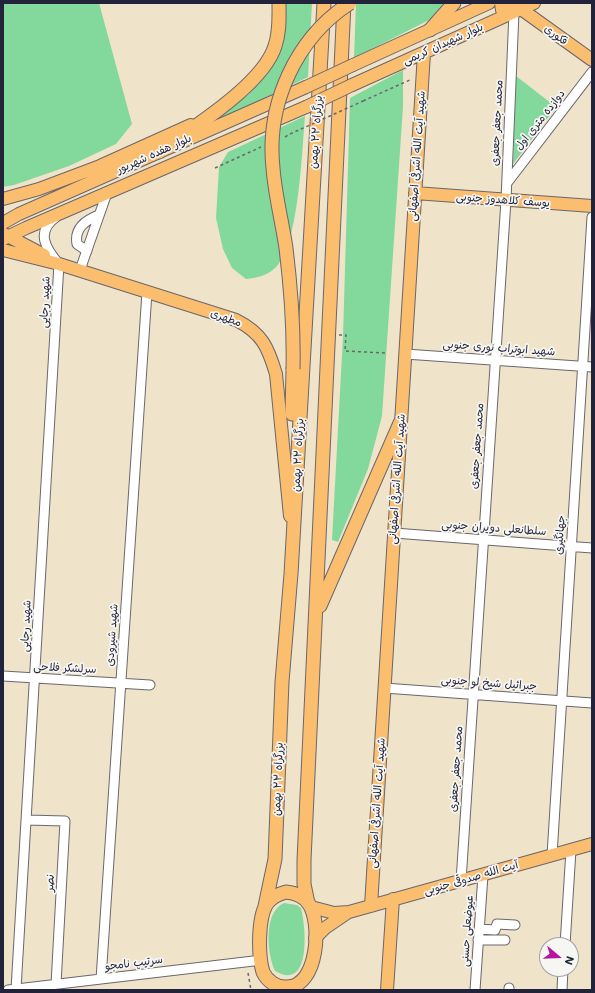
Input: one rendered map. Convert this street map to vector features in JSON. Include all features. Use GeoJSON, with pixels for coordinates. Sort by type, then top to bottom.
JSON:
{"type":"FeatureCollection","features":[{"type":"Feature","properties":{"kind":"highway"},"geometry":{"type":"LineString","coordinates":[[159,152],[236,95],[255,77],[268,61],[275,47],[278,32],[279,3]]}},
{"type":"Feature","properties":{"kind":"highway","name":"بزرگراه ۲۲ بهمن"},"geometry":{"type":"LineString","coordinates":[[265,906],[275,859],[282,682],[289,595],[324,3]]}},
{"type":"Feature","properties":{"kind":"highway","name":"بزرگراه ۲۲ بهمن"},"geometry":{"type":"LineString","coordinates":[[310,905],[304,884],[304,860],[311,684],[316,613],[344,3]]}},
{"type":"Feature","properties":{"kind":"highway"},"geometry":{"type":"LineString","coordinates":[[289,595],[293,369],[292,298],[272,166],[272,137],[276,113],[290,70],[301,50],[340,9],[350,3]]}},
{"type":"Feature","properties":{"kind":"highway"},"geometry":{"type":"LineString","coordinates":[[430,30],[454,3]]}},
{"type":"Feature","properties":{"kind":"highway"},"geometry":{"type":"LineString","coordinates":[[316,613],[400,423]]}},
{"type":"Feature","properties":{"kind":"highway"},"geometry":{"type":"LineString","coordinates":[[263,966],[271,982],[282,987],[304,984],[313,960],[315,938],[310,905],[299,894],[286,892],[274,897],[265,906],[260,934],[265,990]]}},
{"type":"Feature","properties":{"kind":"main road","name":"بلوار شهیدان کریمی"},"geometry":{"type":"LineString","coordinates":[[306,87],[489,3]]}},
{"type":"Feature","properties":{"kind":"main road"},"geometry":{"type":"LineString","coordinates":[[501,3],[502,10],[510,11],[521,8]]}},
{"type":"Feature","properties":{"kind":"main road","name":"بلوار شهیدان کریمی"},"geometry":{"type":"LineString","coordinates":[[306,107],[534,3]]}},
{"type":"Feature","properties":{"kind":"main road","name":"فکوری"},"geometry":{"type":"LineString","coordinates":[[521,8],[592,60]]}},
{"type":"Feature","properties":{"kind":"main road","name":"شهید آیت الله اشرفی اصفهانی"},"geometry":{"type":"LineString","coordinates":[[370,906],[424,53]]}},
{"type":"Feature","properties":{"kind":"main road","name":"بلوار هفده شهریور"},"geometry":{"type":"LineString","coordinates":[[3,223],[19,214],[306,87]]}},
{"type":"Feature","properties":{"kind":"main road","name":"بلوار هفده شهریور"},"geometry":{"type":"LineString","coordinates":[[5,236],[306,107]]}},
{"type":"Feature","properties":{"kind":"main road"},"geometry":{"type":"LineString","coordinates":[[3,199],[39,189],[100,166],[205,118]]}},
{"type":"Feature","properties":{"kind":"main road","name":"یوسف کلاهدوز جنوبی"},"geometry":{"type":"LineString","coordinates":[[415,193],[592,206]]}},
{"type":"Feature","properties":{"kind":"main road"},"geometry":{"type":"LineString","coordinates":[[5,236],[59,264]]}},
{"type":"Feature","properties":{"kind":"main road"},"geometry":{"type":"LineString","coordinates":[[3,250],[59,264]]}},
{"type":"Feature","properties":{"kind":"main road","name":"مطهری"},"geometry":{"type":"LineString","coordinates":[[59,264],[236,320],[247,325],[264,342],[276,374],[290,516]]}},
{"type":"Feature","properties":{"kind":"main road","name":"آیت الله صدوقی جنوبی"},"geometry":{"type":"LineString","coordinates":[[349,912],[592,844]]}},
{"type":"Feature","properties":{"kind":"main road"},"geometry":{"type":"LineString","coordinates":[[387,990],[393,899]]}},
{"type":"Feature","properties":{"kind":"main road"},"geometry":{"type":"LineString","coordinates":[[310,905],[334,913],[349,912]]}},
{"type":"Feature","properties":{"kind":"main road"},"geometry":{"type":"LineString","coordinates":[[315,938],[325,928],[349,912]]}},
{"type":"Feature","properties":{"kind":"street","name":"محمد جعفر جعفری"},"geometry":{"type":"LineString","coordinates":[[460,881],[507,183],[521,8]]}},
{"type":"Feature","properties":{"kind":"street","name":"دوازده متری اول"},"geometry":{"type":"LineString","coordinates":[[507,183],[592,72]]}},
{"type":"Feature","properties":{"kind":"street"},"geometry":{"type":"LineString","coordinates":[[80,270],[107,193]]}},
{"type":"Feature","properties":{"kind":"street"},"geometry":{"type":"LineString","coordinates":[[59,264],[48,252],[44,239],[48,224],[62,212]]}},
{"type":"Feature","properties":{"kind":"street"},"geometry":{"type":"LineString","coordinates":[[87,251],[77,244],[77,232],[81,225],[89,219],[100,215]]}},
{"type":"Feature","properties":{"kind":"street","name":"جهانگیری"},"geometry":{"type":"LineString","coordinates":[[552,855],[592,217]]}},
{"type":"Feature","properties":{"kind":"street","name":"شهید رجایی"},"geometry":{"type":"LineString","coordinates":[[12,990],[26,820],[59,264]]}},
{"type":"Feature","properties":{"kind":"street","name":"شهید شیرودی"},"geometry":{"type":"LineString","coordinates":[[101,979],[147,292]]}},
{"type":"Feature","properties":{"kind":"street","name":"شهید ابوتراب نوری جنوبی"},"geometry":{"type":"LineString","coordinates":[[405,354],[592,366]]}},
{"type":"Feature","properties":{"kind":"street","name":"سلطانعلی دویران جنوبی"},"geometry":{"type":"LineString","coordinates":[[394,533],[592,548]]}},
{"type":"Feature","properties":{"kind":"street","name":"سرلشکر فلاحی"},"geometry":{"type":"LineString","coordinates":[[3,676],[150,685]]}},
{"type":"Feature","properties":{"kind":"street","name":"جبرائیل شیخ لو جنوبی"},"geometry":{"type":"LineString","coordinates":[[384,688],[592,703]]}},
{"type":"Feature","properties":{"kind":"street","name":"نصر"},"geometry":{"type":"LineString","coordinates":[[26,820],[65,821],[56,984]]}},
{"type":"Feature","properties":{"kind":"street"},"geometry":{"type":"LineString","coordinates":[[566,937],[571,850]]}},
{"type":"Feature","properties":{"kind":"street","name":"عیوضعلی حسنی"},"geometry":{"type":"LineString","coordinates":[[475,990],[483,875]]}},
{"type":"Feature","properties":{"kind":"street"},"geometry":{"type":"LineString","coordinates":[[479,929],[495,930],[497,924],[516,925]]}},
{"type":"Feature","properties":{"kind":"street"},"geometry":{"type":"LineString","coordinates":[[478,940],[505,940]]}},
{"type":"Feature","properties":{"kind":"street","name":"سرتیپ نامجو"},"geometry":{"type":"LineString","coordinates":[[12,990],[101,979],[263,966]]}},
{"type":"Feature","properties":{"kind":"street"},"geometry":{"type":"LineString","coordinates":[[562,990],[563,977]]}},
{"type":"Feature","properties":{"kind":"path"},"geometry":{"type":"LineString","coordinates":[[283,138],[422,74]]}},
{"type":"Feature","properties":{"kind":"path"},"geometry":{"type":"LineString","coordinates":[[215,168],[263,147]]}},
{"type":"Feature","properties":{"kind":"path"},"geometry":{"type":"LineString","coordinates":[[346,335],[345,351],[385,353]]}},
{"type":"Feature","properties":{"kind":"path"},"geometry":{"type":"LineString","coordinates":[[248,974],[251,990]]}},
{"type":"Feature","properties":{"kind":"green space"},"geometry":{"type":"Polygon","coordinates":[[[3,3],[99,3],[132,124],[116,144],[69,166],[14,185],[3,187],[3,3]]]}},
{"type":"Feature","properties":{"kind":"green space"},"geometry":{"type":"Polygon","coordinates":[[[283,3],[312,3],[308,77],[214,123],[213,118],[248,95],[277,59],[282,41],[283,3]]]}},
{"type":"Feature","properties":{"kind":"green space"},"geometry":{"type":"Polygon","coordinates":[[[356,3],[446,3],[433,18],[354,58],[356,3]]]}},
{"type":"Feature","properties":{"kind":"green space"},"geometry":{"type":"Polygon","coordinates":[[[403,70],[403,107],[382,416],[368,469],[338,542],[332,540],[343,336],[350,98],[403,70]]]}},
{"type":"Feature","properties":{"kind":"green space"},"geometry":{"type":"Polygon","coordinates":[[[516,76],[556,107],[513,164],[516,76]]]}},
{"type":"Feature","properties":{"kind":"green space"},"geometry":{"type":"Polygon","coordinates":[[[305,116],[301,173],[295,217],[284,254],[277,266],[267,274],[246,279],[232,268],[223,249],[216,218],[219,167],[228,152],[305,116]]]}},
{"type":"Feature","properties":{"kind":"green space"},"geometry":{"type":"Polygon","coordinates":[[[284,903],[297,905],[301,908],[305,942],[301,965],[295,973],[287,975],[275,971],[272,964],[269,944],[270,924],[273,915],[277,908],[284,903]]]}}]}
